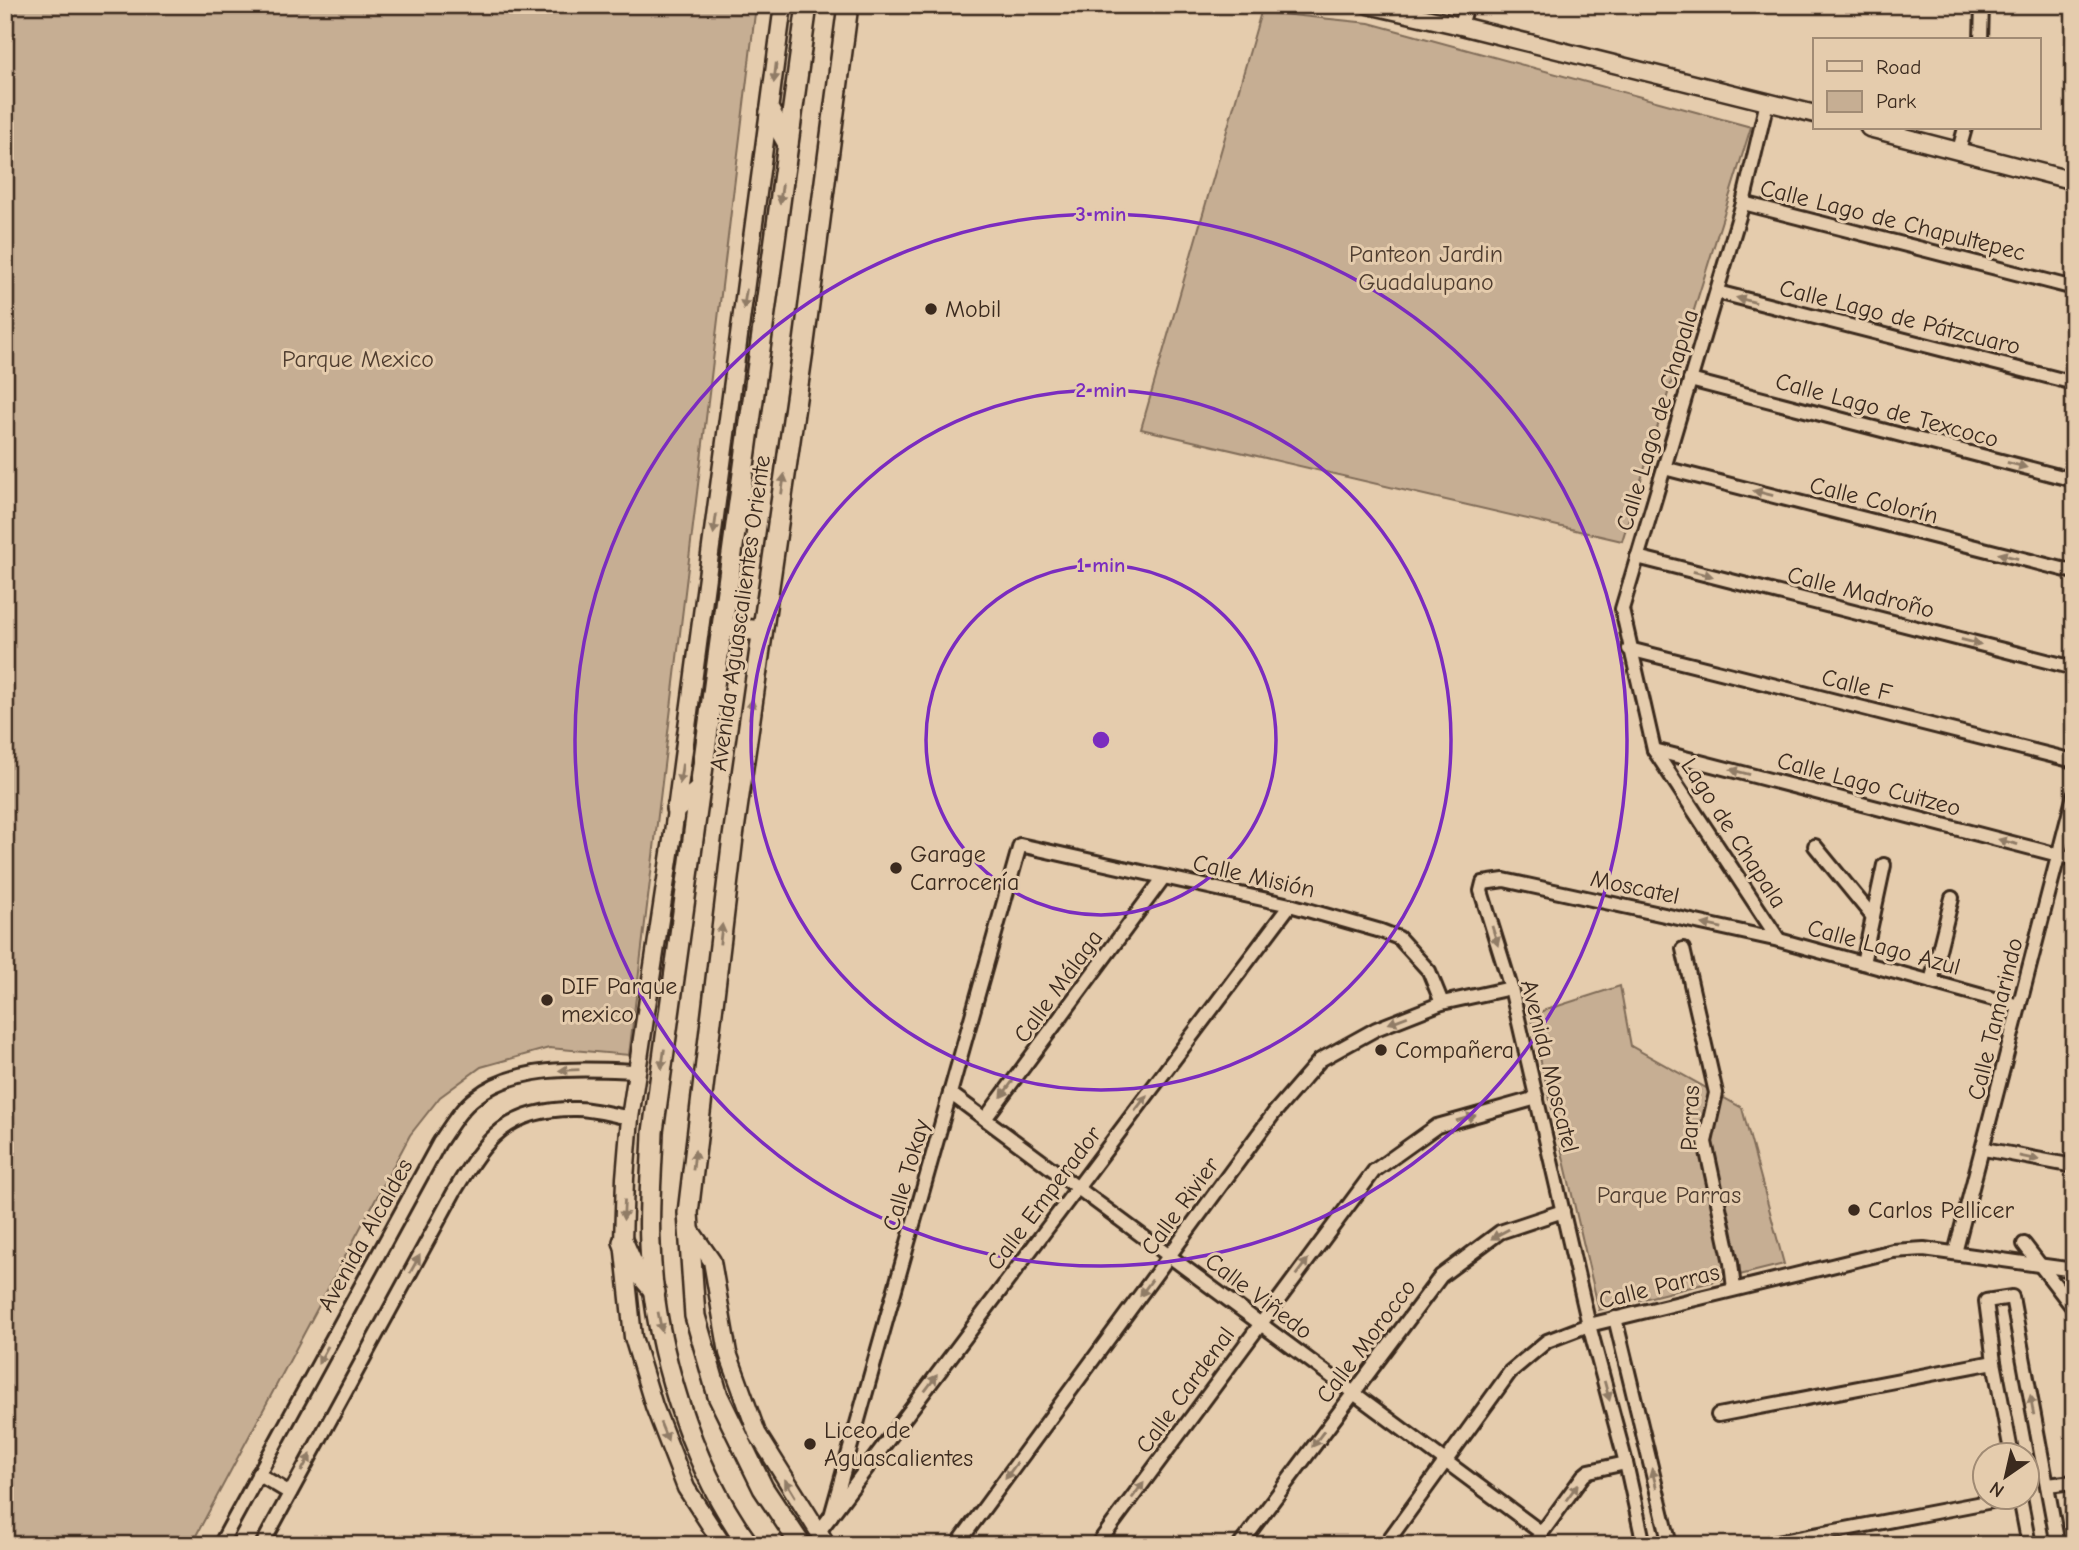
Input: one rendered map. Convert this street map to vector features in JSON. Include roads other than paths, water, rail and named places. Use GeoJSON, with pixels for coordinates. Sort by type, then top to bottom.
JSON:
{"type":"FeatureCollection","features":[{"type":"Feature","properties":{"kind":"main road","name":"Avenida Aguascalientes Oriente"},"geometry":{"type":"LineString","coordinates":[[749,1545],[702,1465],[675,1393],[658,1317],[650,1245],[653,1132],[807,5]]}},
{"type":"Feature","properties":{"kind":"main road","name":"Avenida Aguascalientes Oriente"},"geometry":{"type":"LineString","coordinates":[[801,1545],[763,1488],[718,1396],[695,1315],[688,1213],[733,837],[803,350],[848,5]]}},
{"type":"Feature","properties":{"kind":"main road"},"geometry":{"type":"LineString","coordinates":[[770,112],[788,144]]}},
{"type":"Feature","properties":{"kind":"main road"},"geometry":{"type":"LineString","coordinates":[[722,627],[762,631]]}},
{"type":"Feature","properties":{"kind":"main road"},"geometry":{"type":"LineString","coordinates":[[676,809],[699,790]]}},
{"type":"Feature","properties":{"kind":"main road"},"geometry":{"type":"LineString","coordinates":[[623,1242],[634,1267],[655,1292]]}},
{"type":"Feature","properties":{"kind":"street","name":"Avenida Aguascalientes Oriente"},"geometry":{"type":"LineString","coordinates":[[723,1545],[686,1488],[654,1406],[633,1337],[623,1242],[625,1168],[676,809],[783,5]]}},
{"type":"Feature","properties":{"kind":"street"},"geometry":{"type":"LineString","coordinates":[[1368,5],[1401,8],[1461,26],[1813,114]]}},
{"type":"Feature","properties":{"kind":"street"},"geometry":{"type":"LineString","coordinates":[[1461,26],[1468,5]]}},
{"type":"Feature","properties":{"kind":"street"},"geometry":{"type":"LineString","coordinates":[[1981,38],[1982,5]]}},
{"type":"Feature","properties":{"kind":"street","name":"Calle Lago de Chapala"},"geometry":{"type":"LineString","coordinates":[[1654,750],[1622,609],[1743,203],[1767,102]]}},
{"type":"Feature","properties":{"kind":"street"},"geometry":{"type":"LineString","coordinates":[[1877,130],[2074,181]]}},
{"type":"Feature","properties":{"kind":"street"},"geometry":{"type":"LineString","coordinates":[[1959,150],[1964,130]]}},
{"type":"Feature","properties":{"kind":"street","name":"Calle Lago de Chapultepec"},"geometry":{"type":"LineString","coordinates":[[1743,203],[2074,288]]}},
{"type":"Feature","properties":{"kind":"street","name":"Calle Lago de Pátzcuaro"},"geometry":{"type":"LineString","coordinates":[[1717,292],[2074,383]]}},
{"type":"Feature","properties":{"kind":"street","name":"Calle Lago de Texcoco"},"geometry":{"type":"LineString","coordinates":[[1690,380],[2074,480]]}},
{"type":"Feature","properties":{"kind":"street","name":"Calle Colorín"},"geometry":{"type":"LineString","coordinates":[[1664,468],[2074,572]]}},
{"type":"Feature","properties":{"kind":"street","name":"Calle Madroño"},"geometry":{"type":"LineString","coordinates":[[1637,557],[2074,668]]}},
{"type":"Feature","properties":{"kind":"street","name":"Calle F"},"geometry":{"type":"LineString","coordinates":[[1629,649],[2074,761]]}},
{"type":"Feature","properties":{"kind":"street","name":"Calle Lago Cuitzeo"},"geometry":{"type":"LineString","coordinates":[[1654,750],[2074,859]]}},
{"type":"Feature","properties":{"kind":"street","name":"Lago de Chapala"},"geometry":{"type":"LineString","coordinates":[[1654,750],[1779,940]]}},
{"type":"Feature","properties":{"kind":"street","name":"Calle Tamarindo"},"geometry":{"type":"LineString","coordinates":[[1955,1253],[2074,795]]}},
{"type":"Feature","properties":{"kind":"street","name":"Calle Misión"},"geometry":{"type":"LineString","coordinates":[[1020,845],[1290,905],[1381,930],[1399,938],[1429,971],[1442,1003]]}},
{"type":"Feature","properties":{"kind":"street","name":"Calle Tokay"},"geometry":{"type":"LineString","coordinates":[[831,1516],[1020,845]]}},
{"type":"Feature","properties":{"kind":"street"},"geometry":{"type":"LineString","coordinates":[[1815,846],[1873,917]]}},
{"type":"Feature","properties":{"kind":"street"},"geometry":{"type":"LineString","coordinates":[[1863,963],[1884,865]]}},
{"type":"Feature","properties":{"kind":"street","name":"Calle Málaga"},"geometry":{"type":"LineString","coordinates":[[985,1119],[1164,877]]}},
{"type":"Feature","properties":{"kind":"street","name":"Moscatel"},"geometry":{"type":"LineString","coordinates":[[1483,883],[1504,880],[1779,940]]}},
{"type":"Feature","properties":{"kind":"street","name":"Avenida Moscatel"},"geometry":{"type":"LineString","coordinates":[[1483,883],[1481,891],[1511,988],[1589,1325],[1626,1463],[1644,1545]]}},
{"type":"Feature","properties":{"kind":"street"},"geometry":{"type":"LineString","coordinates":[[1931,982],[1952,898]]}},
{"type":"Feature","properties":{"kind":"street","name":"Calle Emperador"},"geometry":{"type":"LineString","coordinates":[[823,1539],[831,1516],[1290,905]]}},
{"type":"Feature","properties":{"kind":"street","name":"Calle Lago Azul"},"geometry":{"type":"LineString","coordinates":[[1779,940],[2019,1006]]}},
{"type":"Feature","properties":{"kind":"street","name":"Parras"},"geometry":{"type":"LineString","coordinates":[[1683,949],[1716,1093],[1705,1142],[1734,1289]]}},
{"type":"Feature","properties":{"kind":"street","name":"Calle Rivier"},"geometry":{"type":"LineString","coordinates":[[957,1545],[1275,1113],[1320,1060],[1376,1029],[1442,1003],[1511,988]]}},
{"type":"Feature","properties":{"kind":"street","name":"Avenida Alcaldes"},"geometry":{"type":"LineString","coordinates":[[220,1545],[439,1143],[464,1108],[477,1096],[497,1085],[540,1071],[637,1071]]}},
{"type":"Feature","properties":{"kind":"street","name":"Calle Viñedo"},"geometry":{"type":"LineString","coordinates":[[950,1093],[1542,1532]]}},
{"type":"Feature","properties":{"kind":"street","name":"Calle Cardenal"},"geometry":{"type":"LineString","coordinates":[[1097,1545],[1374,1171],[1437,1126],[1537,1098]]}},
{"type":"Feature","properties":{"kind":"street"},"geometry":{"type":"LineString","coordinates":[[262,1545],[454,1192],[481,1149],[503,1127],[528,1114],[577,1108],[630,1118]]}},
{"type":"Feature","properties":{"kind":"street"},"geometry":{"type":"LineString","coordinates":[[1984,1149],[2074,1166]]}},
{"type":"Feature","properties":{"kind":"street","name":"Calle Morocco"},"geometry":{"type":"LineString","coordinates":[[1240,1545],[1441,1276],[1500,1232],[1563,1211]]}},
{"type":"Feature","properties":{"kind":"street"},"geometry":{"type":"LineString","coordinates":[[689,1228],[712,1261],[728,1353],[757,1433],[823,1539]]}},
{"type":"Feature","properties":{"kind":"street"},"geometry":{"type":"LineString","coordinates":[[2024,1244],[2074,1309]]}},
{"type":"Feature","properties":{"kind":"street","name":"Calle Parras"},"geometry":{"type":"LineString","coordinates":[[1385,1545],[1510,1372],[1547,1341],[1615,1318],[1893,1251],[1924,1249],[2074,1270]]}},
{"type":"Feature","properties":{"kind":"street"},"geometry":{"type":"LineString","coordinates":[[2009,1442],[1994,1362],[1986,1301],[2012,1297],[2058,1545]]}},
{"type":"Feature","properties":{"kind":"street"},"geometry":{"type":"LineString","coordinates":[[1615,1318],[1670,1545]]}},
{"type":"Feature","properties":{"kind":"street"},"geometry":{"type":"LineString","coordinates":[[1718,1415],[1994,1362]]}},
{"type":"Feature","properties":{"kind":"street"},"geometry":{"type":"LineString","coordinates":[[1533,1545],[1583,1476],[1589,1471],[1626,1463]]}},
{"type":"Feature","properties":{"kind":"street"},"geometry":{"type":"LineString","coordinates":[[258,1475],[290,1493]]}},
{"type":"Feature","properties":{"kind":"street"},"geometry":{"type":"LineString","coordinates":[[2047,1485],[2074,1482]]}},
{"type":"Feature","properties":{"kind":"street"},"geometry":{"type":"LineString","coordinates":[[1762,1545],[1970,1504]]}},
{"type":"Feature","properties":{"kind":"street"},"geometry":{"type":"LineString","coordinates":[[2023,1512],[2029,1545]]}},
{"type":"Feature","properties":{"kind":"place","name":"Mobil"},"geometry":{"type":"Point","coordinates":[931,309]}},
{"type":"Feature","properties":{"kind":"place","name":"Garage Carrocería"},"geometry":{"type":"Point","coordinates":[896,868]}},
{"type":"Feature","properties":{"kind":"place","name":"DIF Parque mexico"},"geometry":{"type":"Point","coordinates":[547,1000]}},
{"type":"Feature","properties":{"kind":"place","name":"Compañera"},"geometry":{"type":"Point","coordinates":[1381,1050]}},
{"type":"Feature","properties":{"kind":"place","name":"Carlos Pellicer"},"geometry":{"type":"Point","coordinates":[1854,1210]}},
{"type":"Feature","properties":{"kind":"place","name":"Liceo de Aguascalientes"},"geometry":{"type":"Point","coordinates":[810,1444]}},
{"type":"Feature","properties":{"kind":"park label","name":"Panteon Jardin Guadalupano"},"geometry":{"type":"Point","coordinates":[1426,268]}},
{"type":"Feature","properties":{"kind":"park label","name":"Parque Mexico"},"geometry":{"type":"Point","coordinates":[358,359]}},
{"type":"Feature","properties":{"kind":"park label","name":"Parque Parras"},"geometry":{"type":"Point","coordinates":[1669,1195]}}]}
